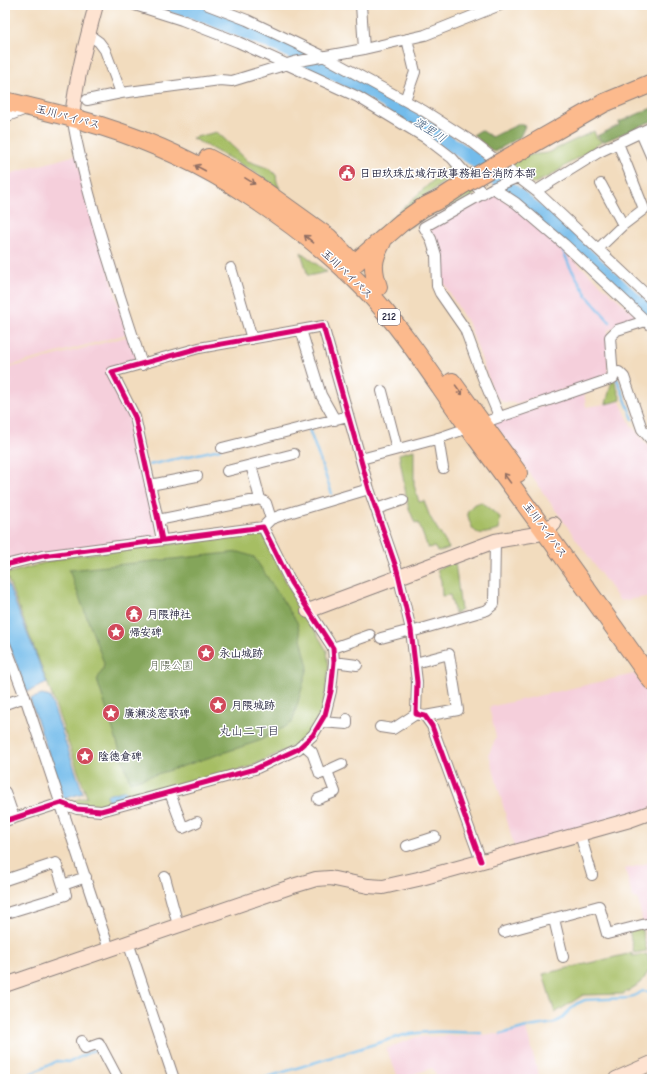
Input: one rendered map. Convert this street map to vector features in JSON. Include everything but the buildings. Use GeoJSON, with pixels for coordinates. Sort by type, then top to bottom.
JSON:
{"type":"FeatureCollection","features":[{"type":"Feature","properties":{"kind":"highway"},"geometry":{"type":"LineString","coordinates":[[350,268],[386,236],[422,208],[442,198],[465,183],[604,103],[652,83]]}},
{"type":"Feature","properties":{"kind":"highway","name":"玉川バイパス"},"geometry":{"type":"LineString","coordinates":[[5,88],[120,120],[177,143],[233,171],[264,191],[328,237],[368,292],[476,425],[550,527],[652,662]]}},
{"type":"Feature","properties":{"kind":"highway"},"geometry":{"type":"LineString","coordinates":[[524,149],[652,95]]}},
{"type":"Feature","properties":{"kind":"highway","name":"玉川バイパス"},"geometry":{"type":"LineString","coordinates":[[5,101],[26,106],[77,108],[127,135],[165,150],[247,194],[378,287],[432,354],[476,425]]}},
{"type":"Feature","properties":{"kind":"highway"},"geometry":{"type":"LineString","coordinates":[[328,237],[343,243],[363,245],[386,236]]}},
{"type":"Feature","properties":{"kind":"highway"},"geometry":{"type":"LineString","coordinates":[[378,287],[373,262],[376,253],[386,236]]}},
{"type":"Feature","properties":{"kind":"highway","name":"玉川バイパス"},"geometry":{"type":"LineString","coordinates":[[550,527],[652,681]]}},
{"type":"Feature","properties":{"kind":"street"},"geometry":{"type":"LineString","coordinates":[[96,5],[88,34],[77,108],[82,165],[100,233],[142,365]]}},
{"type":"Feature","properties":{"kind":"street"},"geometry":{"type":"LineString","coordinates":[[135,5],[182,20],[238,42],[291,64],[358,97],[426,138],[456,161],[483,194]]}},
{"type":"Feature","properties":{"kind":"street"},"geometry":{"type":"LineString","coordinates":[[208,5],[247,20],[325,57],[424,110],[471,141],[536,191],[599,248],[652,300]]}},
{"type":"Feature","properties":{"kind":"street"},"geometry":{"type":"LineString","coordinates":[[361,5],[364,49]]}},
{"type":"Feature","properties":{"kind":"street"},"geometry":{"type":"LineString","coordinates":[[77,108],[120,93],[220,80],[232,81],[291,64],[425,35],[498,5]]}},
{"type":"Feature","properties":{"kind":"street"},"geometry":{"type":"LineString","coordinates":[[88,34],[99,42],[105,50],[120,93]]}},
{"type":"Feature","properties":{"kind":"street"},"geometry":{"type":"LineString","coordinates":[[405,100],[415,72],[407,39]]}},
{"type":"Feature","properties":{"kind":"street"},"geometry":{"type":"LineString","coordinates":[[5,117],[21,111],[26,106]]}},
{"type":"Feature","properties":{"kind":"street"},"geometry":{"type":"LineString","coordinates":[[536,191],[599,152],[652,127]]}},
{"type":"Feature","properties":{"kind":"street"},"geometry":{"type":"LineString","coordinates":[[640,133],[652,158]]}},
{"type":"Feature","properties":{"kind":"street"},"geometry":{"type":"LineString","coordinates":[[599,248],[623,225],[644,209],[618,143]]}},
{"type":"Feature","properties":{"kind":"street"},"geometry":{"type":"LineString","coordinates":[[499,416],[482,378],[464,329],[437,286],[436,256],[431,239],[424,227],[494,188],[518,177]]}},
{"type":"Feature","properties":{"kind":"street"},"geometry":{"type":"LineString","coordinates":[[601,184],[623,225]]}},
{"type":"Feature","properties":{"kind":"street"},"geometry":{"type":"LineString","coordinates":[[494,188],[516,203],[564,244],[650,322]]}},
{"type":"Feature","properties":{"kind":"street"},"geometry":{"type":"LineString","coordinates":[[231,268],[252,338]]}},
{"type":"Feature","properties":{"kind":"street"},"geometry":{"type":"LineString","coordinates":[[361,459],[438,438],[613,378],[610,337],[617,330],[650,322]]}},
{"type":"Feature","properties":{"kind":"street"},"geometry":{"type":"LineString","coordinates":[[162,540],[136,417],[112,372],[142,365],[199,348],[323,326],[369,489],[398,577],[411,631],[421,715],[432,726],[481,861]]}},
{"type":"Feature","properties":{"kind":"street"},"geometry":{"type":"LineString","coordinates":[[301,330],[321,395],[334,420]]}},
{"type":"Feature","properties":{"kind":"street"},"geometry":{"type":"LineString","coordinates":[[613,374],[618,372],[624,377],[642,429],[652,441]]}},
{"type":"Feature","properties":{"kind":"street"},"geometry":{"type":"LineString","coordinates":[[382,391],[397,449]]}},
{"type":"Feature","properties":{"kind":"street"},"geometry":{"type":"LineString","coordinates":[[222,448],[348,416]]}},
{"type":"Feature","properties":{"kind":"street"},"geometry":{"type":"LineString","coordinates":[[438,438],[443,468]]}},
{"type":"Feature","properties":{"kind":"street"},"geometry":{"type":"LineString","coordinates":[[227,471],[294,454]]}},
{"type":"Feature","properties":{"kind":"street"},"geometry":{"type":"LineString","coordinates":[[251,465],[260,499],[266,503],[271,519]]}},
{"type":"Feature","properties":{"kind":"street"},"geometry":{"type":"LineString","coordinates":[[150,485],[197,476]]}},
{"type":"Feature","properties":{"kind":"street"},"geometry":{"type":"LineString","coordinates":[[5,564],[42,556],[263,527],[271,519],[369,489]]}},
{"type":"Feature","properties":{"kind":"street"},"geometry":{"type":"LineString","coordinates":[[158,520],[260,499]]}},
{"type":"Feature","properties":{"kind":"street"},"geometry":{"type":"LineString","coordinates":[[376,509],[403,500]]}},
{"type":"Feature","properties":{"kind":"street"},"geometry":{"type":"LineString","coordinates":[[5,792],[10,820],[61,803],[77,809],[101,811],[255,769],[298,749],[312,735],[325,715],[331,691],[334,662],[333,648],[291,583],[263,527]]}},
{"type":"Feature","properties":{"kind":"street"},"geometry":{"type":"LineString","coordinates":[[308,610],[495,541],[536,534],[550,527]]}},
{"type":"Feature","properties":{"kind":"street"},"geometry":{"type":"LineString","coordinates":[[381,638],[487,610],[494,604],[495,541]]}},
{"type":"Feature","properties":{"kind":"street"},"geometry":{"type":"LineString","coordinates":[[333,648],[370,635]]}},
{"type":"Feature","properties":{"kind":"street"},"geometry":{"type":"LineString","coordinates":[[5,644],[25,697],[109,949]]}},
{"type":"Feature","properties":{"kind":"street"},"geometry":{"type":"LineString","coordinates":[[380,727],[393,729],[421,715],[458,710],[449,654],[415,663]]}},
{"type":"Feature","properties":{"kind":"street"},"geometry":{"type":"LineString","coordinates":[[334,662],[357,665]]}},
{"type":"Feature","properties":{"kind":"street"},"geometry":{"type":"LineString","coordinates":[[5,704],[25,697]]}},
{"type":"Feature","properties":{"kind":"street"},"geometry":{"type":"LineString","coordinates":[[321,722],[347,724],[348,719]]}},
{"type":"Feature","properties":{"kind":"street"},"geometry":{"type":"LineString","coordinates":[[303,744],[312,752],[320,774],[342,764]]}},
{"type":"Feature","properties":{"kind":"street"},"geometry":{"type":"LineString","coordinates":[[318,799],[335,792],[327,771]]}},
{"type":"Feature","properties":{"kind":"street"},"geometry":{"type":"LineString","coordinates":[[170,793],[183,828],[197,822]]}},
{"type":"Feature","properties":{"kind":"street"},"geometry":{"type":"LineString","coordinates":[[5,985],[178,925],[316,880],[330,878],[368,886],[383,887],[418,879],[580,834],[630,820],[652,812]]}},
{"type":"Feature","properties":{"kind":"street"},"geometry":{"type":"LineString","coordinates":[[580,834],[592,875]]}},
{"type":"Feature","properties":{"kind":"street"},"geometry":{"type":"LineString","coordinates":[[407,846],[435,837]]}},
{"type":"Feature","properties":{"kind":"street"},"geometry":{"type":"LineString","coordinates":[[5,880],[56,863],[66,895],[10,912]]}},
{"type":"Feature","properties":{"kind":"street"},"geometry":{"type":"LineString","coordinates":[[63,885],[86,877]]}},
{"type":"Feature","properties":{"kind":"street"},"geometry":{"type":"LineString","coordinates":[[165,877],[178,925]]}},
{"type":"Feature","properties":{"kind":"street"},"geometry":{"type":"LineString","coordinates":[[504,932],[598,906],[607,934],[646,924]]}},
{"type":"Feature","properties":{"kind":"street"},"geometry":{"type":"LineString","coordinates":[[554,919],[563,957]]}},
{"type":"Feature","properties":{"kind":"street"},"geometry":{"type":"LineString","coordinates":[[128,942],[174,1079]]}},
{"type":"Feature","properties":{"kind":"street"},"geometry":{"type":"LineString","coordinates":[[82,1041],[85,1048],[99,1043],[118,1079]]}},
{"type":"Feature","properties":{"kind":"street"},"geometry":{"type":"LineString","coordinates":[[616,1079],[652,1063]]}},
{"type":"Feature","properties":{"kind":"shaded area"},"geometry":{"type":"Polygon","coordinates":[[[76,155],[127,334],[5,367],[5,175],[76,155]]]}},
{"type":"Feature","properties":{"kind":"shaded area"},"geometry":{"type":"Polygon","coordinates":[[[494,193],[514,207],[640,319],[608,330],[608,374],[577,386],[517,403],[503,402],[494,394],[470,327],[440,277],[430,228],[494,193]]]}},
{"type":"Feature","properties":{"kind":"shaded area"},"geometry":{"type":"Polygon","coordinates":[[[129,336],[138,361],[110,370],[133,417],[159,537],[5,561],[5,369],[129,336]]]}},
{"type":"Feature","properties":{"kind":"shaded area"},"geometry":{"type":"Polygon","coordinates":[[[584,391],[586,407],[620,402],[631,425],[652,451],[652,596],[620,601],[493,422],[584,391]]]}},
{"type":"Feature","properties":{"kind":"shaded area"},"geometry":{"type":"Polygon","coordinates":[[[634,674],[652,698],[652,752],[649,753],[652,767],[652,808],[515,850],[489,754],[496,737],[489,707],[634,674]]]}},
{"type":"Feature","properties":{"kind":"shaded area"},"geometry":{"type":"Polygon","coordinates":[[[652,862],[652,969],[638,899],[633,898],[625,869],[652,862]]]}},
{"type":"Feature","properties":{"kind":"shaded area"},"geometry":{"type":"Polygon","coordinates":[[[526,1029],[540,1079],[439,1079],[432,1068],[399,1079],[386,1049],[416,1037],[503,1034],[526,1029]]]}},
{"type":"Feature","properties":{"kind":"green space"},"geometry":{"type":"Polygon","coordinates":[[[652,108],[652,121],[603,142],[597,136],[619,125],[619,122],[652,108]]]}},
{"type":"Feature","properties":{"kind":"green space"},"geometry":{"type":"Polygon","coordinates":[[[519,124],[525,126],[520,137],[494,152],[473,135],[481,130],[492,137],[519,124]]]}},
{"type":"Feature","properties":{"kind":"green space"},"geometry":{"type":"Polygon","coordinates":[[[594,131],[596,137],[602,142],[550,176],[533,184],[508,164],[521,156],[547,153],[594,131]]]}},
{"type":"Feature","properties":{"kind":"green space"},"geometry":{"type":"Polygon","coordinates":[[[217,132],[248,161],[270,169],[276,175],[280,189],[251,170],[192,138],[217,132]]]}},
{"type":"Feature","properties":{"kind":"green space"},"geometry":{"type":"Polygon","coordinates":[[[448,167],[458,172],[374,234],[448,167]]]}},
{"type":"Feature","properties":{"kind":"green space"},"geometry":{"type":"Polygon","coordinates":[[[472,185],[476,192],[473,196],[435,213],[409,227],[472,185]]]}},
{"type":"Feature","properties":{"kind":"green space"},"geometry":{"type":"Polygon","coordinates":[[[301,252],[327,272],[308,276],[301,252]]]}},
{"type":"Feature","properties":{"kind":"green space"},"geometry":{"type":"Polygon","coordinates":[[[614,379],[621,400],[606,404],[612,380],[614,379]]]}},
{"type":"Feature","properties":{"kind":"green space"},"geometry":{"type":"Polygon","coordinates":[[[414,450],[414,485],[419,502],[424,501],[430,517],[449,548],[438,552],[434,547],[428,548],[418,522],[415,523],[408,506],[399,454],[414,450]]]}},
{"type":"Feature","properties":{"kind":"green space"},"geometry":{"type":"Polygon","coordinates":[[[481,502],[500,517],[499,530],[480,533],[474,530],[471,526],[467,512],[473,505],[481,502]]]}},
{"type":"Feature","properties":{"kind":"green space","name":"月隈公園"},"geometry":{"type":"Polygon","coordinates":[[[263,533],[287,584],[327,651],[329,667],[323,709],[315,725],[302,742],[250,767],[101,809],[67,802],[87,797],[49,687],[6,574],[64,557],[263,533]]]}},
{"type":"Feature","properties":{"kind":"green space","name":"月隈公園"},"geometry":{"type":"Polygon","coordinates":[[[239,552],[254,557],[297,622],[308,667],[292,723],[259,741],[130,782],[97,680],[103,669],[104,663],[69,570],[239,552]]]}},
{"type":"Feature","properties":{"kind":"green space"},"geometry":{"type":"Polygon","coordinates":[[[455,562],[461,610],[455,614],[450,595],[442,596],[441,581],[437,569],[455,562]]]}},
{"type":"Feature","properties":{"kind":"green space"},"geometry":{"type":"Polygon","coordinates":[[[641,927],[647,951],[634,953],[629,930],[641,927]]]}},
{"type":"Feature","properties":{"kind":"green space"},"geometry":{"type":"Polygon","coordinates":[[[632,953],[632,956],[647,954],[650,969],[641,983],[623,994],[583,995],[555,1013],[543,974],[632,953]]]}},
{"type":"Feature","properties":{"kind":"water"},"geometry":{"type":"Polygon","coordinates":[[[5,577],[47,683],[27,692],[5,634],[5,577]]]}},
{"type":"Feature","properties":{"kind":"water"},"geometry":{"type":"Polygon","coordinates":[[[42,695],[50,697],[83,793],[64,799],[30,699],[42,695]]]}},
{"type":"Feature","properties":{"kind":"water"},"geometry":{"type":"Polygon","coordinates":[[[126,790],[129,802],[109,808],[107,795],[126,790]]]}},
{"type":"Feature","properties":{"kind":"waterway","name":"渡里川"},"geometry":{"type":"LineString","coordinates":[[171,5],[201,14],[285,48],[373,93],[474,159],[563,234],[652,316]]}},
{"type":"Feature","properties":{"kind":"waterway"},"geometry":{"type":"LineString","coordinates":[[563,250],[569,265],[587,296],[610,322]]}},
{"type":"Feature","properties":{"kind":"waterway"},"geometry":{"type":"LineString","coordinates":[[617,379],[633,419]]}},
{"type":"Feature","properties":{"kind":"waterway"},"geometry":{"type":"LineString","coordinates":[[309,429],[332,494]]}},
{"type":"Feature","properties":{"kind":"waterway"},"geometry":{"type":"LineString","coordinates":[[149,465],[220,449]]}},
{"type":"Feature","properties":{"kind":"waterway"},"geometry":{"type":"LineString","coordinates":[[529,1027],[554,1023],[561,1019],[576,1004],[585,1000],[629,998],[643,991],[652,992]]}},
{"type":"Feature","properties":{"kind":"waterway"},"geometry":{"type":"LineString","coordinates":[[501,1034],[527,1027]]}},
{"type":"Feature","properties":{"kind":"waterway"},"geometry":{"type":"LineString","coordinates":[[261,1079],[404,1035],[433,1032],[481,1033]]}},
{"type":"Feature","properties":{"kind":"waterway"},"geometry":{"type":"LineString","coordinates":[[24,1077],[57,1061],[70,1062],[98,1048]]}},
{"type":"Feature","properties":{"kind":"waterway"},"geometry":{"type":"LineString","coordinates":[[30,1076],[41,1079]]}},
{"type":"Feature","properties":{"kind":"waterway"},"geometry":{"type":"LineString","coordinates":[[17,1079],[25,1077]]}},
{"type":"Feature","properties":{"kind":"cycle path"},"geometry":{"type":"LineString","coordinates":[[162,540],[135,417],[112,372],[199,348],[323,326],[369,489],[397,570],[411,630],[417,682],[416,714],[425,716],[432,726],[481,861]]}},
{"type":"Feature","properties":{"kind":"cycle path"},"geometry":{"type":"LineString","coordinates":[[5,565],[42,556],[263,527],[291,583],[333,648],[334,662],[331,691],[325,715],[313,735],[298,749],[255,769],[101,811],[77,809],[61,803],[5,821]]}},
{"type":"Feature","properties":{"kind":"place","name":"日田玖珠広域行政事務組合消防本部"},"geometry":{"type":"Point","coordinates":[347,173]}},
{"type":"Feature","properties":{"kind":"place","name":"月隈神社"},"geometry":{"type":"Point","coordinates":[134,614]}},
{"type":"Feature","properties":{"kind":"place","name":"帰安碑"},"geometry":{"type":"Point","coordinates":[116,632]}},
{"type":"Feature","properties":{"kind":"place","name":"永山城跡"},"geometry":{"type":"Point","coordinates":[206,653]}},
{"type":"Feature","properties":{"kind":"place","name":"月隈城跡"},"geometry":{"type":"Point","coordinates":[218,705]}},
{"type":"Feature","properties":{"kind":"place","name":"廣瀬淡窓歌碑"},"geometry":{"type":"Point","coordinates":[111,713]}},
{"type":"Feature","properties":{"kind":"place","name":"陰徳倉碑"},"geometry":{"type":"Point","coordinates":[85,756]}},
{"type":"Feature","properties":{"kind":"district","name":"丸山二丁目"},"geometry":{"type":"Point","coordinates":[249,731]}}]}
